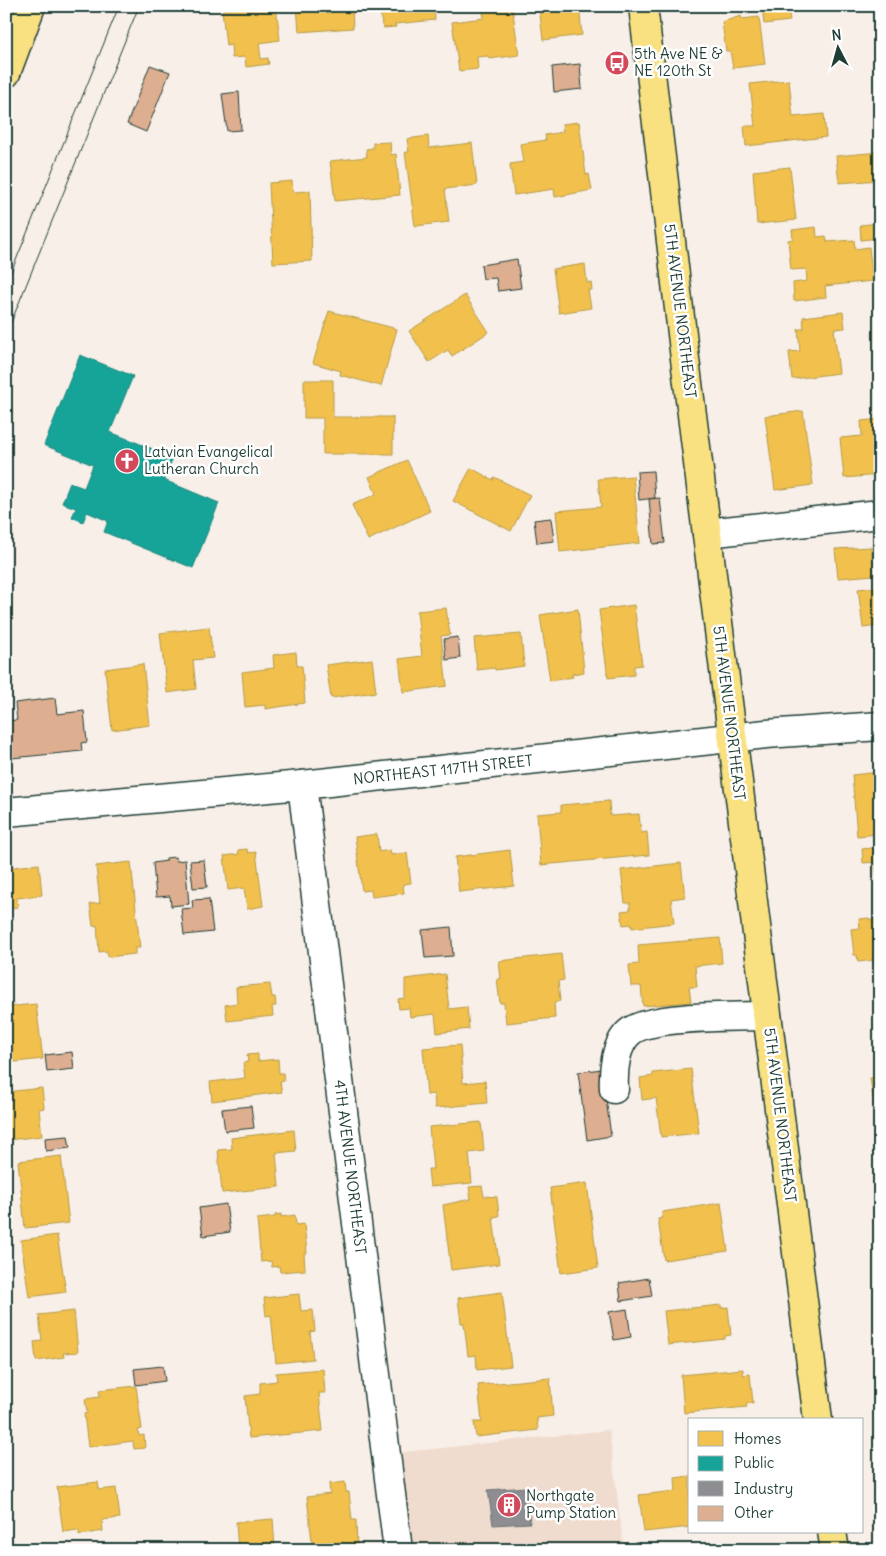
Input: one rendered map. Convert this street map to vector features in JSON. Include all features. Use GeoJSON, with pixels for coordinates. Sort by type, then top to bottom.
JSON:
{"type":"FeatureCollection","features":[{"type":"Feature","properties":{"kind":"main road"},"geometry":{"type":"LineString","coordinates":[[6,73],[31,6]]}},
{"type":"Feature","properties":{"kind":"main road","name":"5TH AVENUE NORTHEAST"},"geometry":{"type":"LineString","coordinates":[[644,6],[732,739],[818,1418]]}},
{"type":"Feature","properties":{"kind":"main road"},"geometry":{"type":"LineString","coordinates":[[832,1534],[835,1550]]}},
{"type":"Feature","properties":{"kind":"street"},"geometry":{"type":"LineString","coordinates":[[708,533],[880,514]]}},
{"type":"Feature","properties":{"kind":"street","name":"NORTHEAST 117TH STREET"},"geometry":{"type":"LineString","coordinates":[[6,812],[302,785],[732,739],[880,726]]}},
{"type":"Feature","properties":{"kind":"street","name":"4TH AVENUE NORTHEAST"},"geometry":{"type":"LineString","coordinates":[[302,785],[398,1550]]}},
{"type":"Feature","properties":{"kind":"street"},"geometry":{"type":"LineString","coordinates":[[614,1088],[614,1074],[619,1048],[630,1032],[653,1023],[690,1019],[767,1016]]}},
{"type":"Feature","properties":{"kind":"shaded area"},"geometry":{"type":"Polygon","coordinates":[[[609,1430],[624,1550],[410,1550],[395,1453],[609,1430]]]}},
{"type":"Feature","properties":{"kind":"building: Homes"},"geometry":{"type":"Polygon","coordinates":[[[276,6],[280,40],[259,43],[261,59],[268,58],[269,64],[246,67],[245,57],[232,58],[231,45],[226,46],[222,10],[276,6]]]}},
{"type":"Feature","properties":{"kind":"building: Homes"},"geometry":{"type":"Polygon","coordinates":[[[297,6],[352,6],[353,28],[299,32],[297,6]]]}},
{"type":"Feature","properties":{"kind":"building: Homes"},"geometry":{"type":"Polygon","coordinates":[[[380,6],[434,6],[435,20],[395,24],[396,27],[384,28],[382,26],[380,6]]]}},
{"type":"Feature","properties":{"kind":"building: Homes"},"geometry":{"type":"Polygon","coordinates":[[[512,6],[519,55],[489,59],[488,56],[477,57],[478,69],[459,71],[452,22],[484,18],[482,7],[512,6]]]}},
{"type":"Feature","properties":{"kind":"building: Homes"},"geometry":{"type":"Polygon","coordinates":[[[539,6],[579,6],[582,35],[543,40],[539,6]]]}},
{"type":"Feature","properties":{"kind":"building: Homes"},"geometry":{"type":"Polygon","coordinates":[[[762,6],[788,6],[790,21],[764,24],[762,6]]]}},
{"type":"Feature","properties":{"kind":"building: Homes"},"geometry":{"type":"Polygon","coordinates":[[[741,16],[742,19],[759,17],[765,64],[733,68],[730,51],[726,51],[722,22],[741,16]]]}},
{"type":"Feature","properties":{"kind":"building: Homes"},"geometry":{"type":"Polygon","coordinates":[[[789,80],[793,117],[824,114],[826,137],[746,146],[744,126],[755,126],[750,84],[789,80]]]}},
{"type":"Feature","properties":{"kind":"building: Homes"},"geometry":{"type":"Polygon","coordinates":[[[579,122],[586,175],[589,174],[592,190],[555,197],[554,189],[514,195],[510,164],[523,162],[520,144],[546,140],[545,135],[563,132],[562,124],[579,122]]]}},
{"type":"Feature","properties":{"kind":"building: Homes"},"geometry":{"type":"Polygon","coordinates":[[[428,136],[429,148],[472,143],[477,185],[445,189],[449,222],[415,226],[405,152],[409,152],[407,139],[428,136]]]}},
{"type":"Feature","properties":{"kind":"building: Homes"},"geometry":{"type":"Polygon","coordinates":[[[390,142],[391,155],[396,154],[400,195],[335,201],[330,161],[367,157],[366,149],[373,148],[373,143],[390,142]]]}},
{"type":"Feature","properties":{"kind":"building: Homes"},"geometry":{"type":"Polygon","coordinates":[[[880,152],[880,180],[839,183],[836,156],[880,152]]]}},
{"type":"Feature","properties":{"kind":"building: Homes"},"geometry":{"type":"Polygon","coordinates":[[[790,167],[796,220],[757,224],[753,171],[790,167]]]}},
{"type":"Feature","properties":{"kind":"building: Homes"},"geometry":{"type":"Polygon","coordinates":[[[292,181],[293,192],[310,191],[312,261],[273,263],[269,183],[292,181]]]}},
{"type":"Feature","properties":{"kind":"building: Homes"},"geometry":{"type":"Polygon","coordinates":[[[880,223],[880,238],[861,240],[860,225],[880,223]]]}},
{"type":"Feature","properties":{"kind":"building: Homes"},"geometry":{"type":"Polygon","coordinates":[[[816,227],[817,237],[826,236],[827,242],[854,240],[855,249],[869,247],[873,281],[825,286],[826,297],[794,301],[793,283],[807,281],[806,269],[791,270],[788,240],[793,239],[792,230],[816,227]]]}},
{"type":"Feature","properties":{"kind":"building: Homes"},"geometry":{"type":"Polygon","coordinates":[[[585,264],[587,283],[591,282],[592,290],[588,290],[591,308],[559,313],[553,269],[585,264]]]}},
{"type":"Feature","properties":{"kind":"building: Homes"},"geometry":{"type":"Polygon","coordinates":[[[465,295],[489,332],[452,356],[448,350],[429,362],[409,331],[465,295]]]}},
{"type":"Feature","properties":{"kind":"building: Homes"},"geometry":{"type":"Polygon","coordinates":[[[329,311],[397,329],[381,386],[340,375],[341,371],[313,363],[329,311]]]}},
{"type":"Feature","properties":{"kind":"building: Homes"},"geometry":{"type":"Polygon","coordinates":[[[843,312],[845,328],[834,329],[839,373],[792,379],[789,352],[800,351],[798,329],[804,329],[803,317],[843,312]]]}},
{"type":"Feature","properties":{"kind":"building: Homes"},"geometry":{"type":"Polygon","coordinates":[[[304,380],[333,380],[333,417],[393,417],[393,454],[323,454],[323,418],[304,418],[304,380]]]}},
{"type":"Feature","properties":{"kind":"building: Homes"},"geometry":{"type":"Polygon","coordinates":[[[803,411],[813,485],[775,490],[765,416],[803,411]]]}},
{"type":"Feature","properties":{"kind":"building: Homes"},"geometry":{"type":"Polygon","coordinates":[[[880,419],[880,475],[844,478],[840,438],[862,436],[861,421],[880,419]]]}},
{"type":"Feature","properties":{"kind":"building: Homes"},"geometry":{"type":"Polygon","coordinates":[[[407,460],[430,511],[368,540],[352,505],[376,494],[369,477],[407,460]]]}},
{"type":"Feature","properties":{"kind":"building: Homes"},"geometry":{"type":"Polygon","coordinates":[[[471,468],[493,480],[494,477],[530,495],[511,531],[453,501],[471,468]]]}},
{"type":"Feature","properties":{"kind":"building: Homes"},"geometry":{"type":"Polygon","coordinates":[[[633,476],[640,543],[560,552],[556,511],[601,507],[598,479],[633,476]]]}},
{"type":"Feature","properties":{"kind":"building: Homes"},"geometry":{"type":"Polygon","coordinates":[[[871,547],[874,575],[838,578],[835,549],[871,547]]]}},
{"type":"Feature","properties":{"kind":"building: Homes"},"geometry":{"type":"Polygon","coordinates":[[[878,587],[880,592],[880,634],[879,626],[863,628],[858,589],[878,587]]]}},
{"type":"Feature","properties":{"kind":"building: Homes"},"geometry":{"type":"Polygon","coordinates":[[[634,605],[642,665],[634,666],[634,675],[608,678],[599,610],[634,605]]]}},
{"type":"Feature","properties":{"kind":"building: Homes"},"geometry":{"type":"Polygon","coordinates":[[[446,608],[450,635],[441,636],[447,686],[403,692],[399,659],[422,656],[417,611],[446,608]]]}},
{"type":"Feature","properties":{"kind":"building: Homes"},"geometry":{"type":"Polygon","coordinates":[[[578,609],[584,672],[572,674],[573,677],[550,681],[540,615],[578,609]]]}},
{"type":"Feature","properties":{"kind":"building: Homes"},"geometry":{"type":"Polygon","coordinates":[[[209,627],[213,658],[193,660],[196,689],[167,693],[160,633],[209,627]]]}},
{"type":"Feature","properties":{"kind":"building: Homes"},"geometry":{"type":"Polygon","coordinates":[[[521,634],[524,666],[495,670],[495,668],[477,670],[474,638],[521,634]]]}},
{"type":"Feature","properties":{"kind":"building: Homes"},"geometry":{"type":"Polygon","coordinates":[[[296,652],[297,666],[302,666],[305,703],[265,709],[265,705],[245,707],[242,672],[274,668],[273,655],[296,652]]]}},
{"type":"Feature","properties":{"kind":"building: Homes"},"geometry":{"type":"Polygon","coordinates":[[[372,659],[376,692],[331,698],[326,665],[372,659]]]}},
{"type":"Feature","properties":{"kind":"building: Homes"},"geometry":{"type":"Polygon","coordinates":[[[143,664],[150,725],[112,730],[105,669],[143,664]]]}},
{"type":"Feature","properties":{"kind":"building: Homes"},"geometry":{"type":"Polygon","coordinates":[[[880,772],[880,834],[857,836],[852,775],[880,772]]]}},
{"type":"Feature","properties":{"kind":"building: Homes"},"geometry":{"type":"Polygon","coordinates":[[[609,801],[610,816],[639,814],[641,833],[647,832],[649,855],[541,865],[537,814],[561,812],[561,805],[609,801]]]}},
{"type":"Feature","properties":{"kind":"building: Homes"},"geometry":{"type":"Polygon","coordinates":[[[377,834],[379,852],[390,850],[391,855],[407,853],[411,883],[403,884],[404,893],[372,897],[371,890],[362,891],[355,837],[377,834]]]}},
{"type":"Feature","properties":{"kind":"building: Homes"},"geometry":{"type":"Polygon","coordinates":[[[880,847],[880,910],[875,862],[863,863],[862,849],[880,847]]]}},
{"type":"Feature","properties":{"kind":"building: Homes"},"geometry":{"type":"Polygon","coordinates":[[[247,849],[248,853],[256,852],[263,906],[247,909],[244,888],[228,890],[224,856],[239,854],[238,850],[247,849]]]}},
{"type":"Feature","properties":{"kind":"building: Homes"},"geometry":{"type":"Polygon","coordinates":[[[510,850],[514,886],[459,892],[455,857],[510,850]]]}},
{"type":"Feature","properties":{"kind":"building: Homes"},"geometry":{"type":"Polygon","coordinates":[[[131,862],[140,948],[135,948],[135,954],[108,957],[107,951],[99,952],[97,925],[93,926],[90,904],[100,903],[96,866],[131,862]]]}},
{"type":"Feature","properties":{"kind":"building: Homes"},"geometry":{"type":"Polygon","coordinates":[[[681,863],[685,897],[671,899],[674,923],[632,928],[631,924],[623,925],[621,911],[630,910],[630,903],[625,903],[621,870],[681,863]]]}},
{"type":"Feature","properties":{"kind":"building: Homes"},"geometry":{"type":"Polygon","coordinates":[[[39,864],[42,895],[17,898],[18,907],[6,909],[6,868],[39,864]]]}},
{"type":"Feature","properties":{"kind":"building: Homes"},"geometry":{"type":"Polygon","coordinates":[[[869,918],[870,920],[880,918],[880,988],[877,988],[874,960],[858,962],[857,955],[854,955],[851,929],[860,928],[859,919],[869,918]]]}},
{"type":"Feature","properties":{"kind":"building: Homes"},"geometry":{"type":"Polygon","coordinates":[[[720,938],[722,963],[695,966],[697,987],[689,987],[691,1002],[643,1006],[641,986],[631,986],[629,965],[639,964],[638,945],[720,938]]]}},
{"type":"Feature","properties":{"kind":"building: Homes"},"geometry":{"type":"Polygon","coordinates":[[[561,954],[564,980],[558,981],[560,1001],[554,1002],[555,1018],[506,1023],[504,1003],[500,1003],[497,979],[501,979],[499,961],[561,954]]]}},
{"type":"Feature","properties":{"kind":"building: Homes"},"geometry":{"type":"Polygon","coordinates":[[[445,974],[449,1009],[467,1007],[469,1029],[437,1033],[435,1014],[410,1017],[409,1008],[399,1009],[398,999],[405,998],[405,979],[445,974]]]}},
{"type":"Feature","properties":{"kind":"building: Homes"},"geometry":{"type":"Polygon","coordinates":[[[270,984],[276,1006],[272,1006],[273,1016],[227,1021],[225,1005],[237,1003],[236,987],[270,984]]]}},
{"type":"Feature","properties":{"kind":"building: Homes"},"geometry":{"type":"Polygon","coordinates":[[[36,1004],[43,1059],[6,1063],[6,1007],[36,1004]]]}},
{"type":"Feature","properties":{"kind":"building: Homes"},"geometry":{"type":"Polygon","coordinates":[[[460,1045],[463,1083],[485,1081],[487,1103],[435,1108],[434,1094],[427,1095],[423,1048],[460,1045]]]}},
{"type":"Feature","properties":{"kind":"building: Homes"},"geometry":{"type":"Polygon","coordinates":[[[258,1054],[258,1061],[278,1059],[279,1073],[283,1073],[284,1081],[280,1082],[282,1092],[212,1101],[210,1082],[245,1078],[243,1063],[248,1062],[247,1055],[258,1054]]]}},
{"type":"Feature","properties":{"kind":"building: Homes"},"geometry":{"type":"Polygon","coordinates":[[[691,1069],[699,1133],[661,1137],[656,1098],[642,1100],[640,1078],[653,1076],[653,1073],[691,1069]]]}},
{"type":"Feature","properties":{"kind":"building: Homes"},"geometry":{"type":"Polygon","coordinates":[[[880,1077],[880,1130],[878,1130],[870,1078],[880,1077]]]}},
{"type":"Feature","properties":{"kind":"building: Homes"},"geometry":{"type":"Polygon","coordinates":[[[42,1088],[44,1108],[39,1109],[42,1136],[8,1140],[6,1136],[6,1092],[42,1088]]]}},
{"type":"Feature","properties":{"kind":"building: Homes"},"geometry":{"type":"Polygon","coordinates":[[[481,1122],[484,1151],[469,1153],[472,1183],[430,1187],[428,1169],[433,1169],[429,1127],[481,1122]]]}},
{"type":"Feature","properties":{"kind":"building: Homes"},"geometry":{"type":"Polygon","coordinates":[[[294,1130],[296,1151],[276,1153],[279,1187],[222,1193],[218,1150],[232,1149],[231,1138],[294,1130]]]}},
{"type":"Feature","properties":{"kind":"building: Homes"},"geometry":{"type":"Polygon","coordinates":[[[61,1156],[69,1223],[25,1228],[18,1161],[61,1156]]]}},
{"type":"Feature","properties":{"kind":"building: Homes"},"geometry":{"type":"Polygon","coordinates":[[[587,1183],[598,1268],[561,1273],[550,1188],[587,1183]]]}},
{"type":"Feature","properties":{"kind":"building: Homes"},"geometry":{"type":"Polygon","coordinates":[[[482,1186],[484,1196],[497,1197],[499,1216],[493,1217],[499,1264],[451,1270],[443,1205],[471,1199],[469,1187],[482,1186]]]}},
{"type":"Feature","properties":{"kind":"building: Homes"},"geometry":{"type":"Polygon","coordinates":[[[721,1203],[728,1251],[664,1260],[658,1219],[662,1218],[662,1212],[721,1203]]]}},
{"type":"Feature","properties":{"kind":"building: Homes"},"geometry":{"type":"Polygon","coordinates":[[[281,1214],[281,1217],[295,1215],[296,1225],[304,1224],[307,1253],[304,1253],[305,1270],[280,1272],[279,1266],[272,1267],[271,1261],[261,1262],[257,1219],[275,1217],[275,1215],[281,1214]]]}},
{"type":"Feature","properties":{"kind":"building: Homes"},"geometry":{"type":"Polygon","coordinates":[[[57,1235],[66,1292],[29,1297],[21,1240],[57,1235]]]}},
{"type":"Feature","properties":{"kind":"building: Homes"},"geometry":{"type":"Polygon","coordinates":[[[502,1292],[511,1366],[477,1370],[476,1355],[468,1356],[464,1323],[461,1323],[458,1298],[502,1292]]]}},
{"type":"Feature","properties":{"kind":"building: Homes"},"geometry":{"type":"Polygon","coordinates":[[[299,1294],[301,1311],[313,1310],[315,1331],[310,1332],[313,1359],[276,1363],[271,1315],[266,1316],[264,1298],[299,1294]]]}},
{"type":"Feature","properties":{"kind":"building: Homes"},"geometry":{"type":"Polygon","coordinates":[[[721,1305],[721,1308],[728,1307],[731,1335],[725,1336],[725,1339],[668,1345],[664,1311],[721,1305]]]}},
{"type":"Feature","properties":{"kind":"building: Homes"},"geometry":{"type":"Polygon","coordinates":[[[74,1311],[78,1352],[63,1353],[64,1357],[36,1361],[34,1342],[42,1341],[39,1315],[74,1311]]]}},
{"type":"Feature","properties":{"kind":"building: Homes"},"geometry":{"type":"Polygon","coordinates":[[[323,1369],[325,1393],[319,1393],[323,1431],[249,1438],[245,1396],[260,1394],[260,1383],[277,1381],[276,1373],[323,1369]]]}},
{"type":"Feature","properties":{"kind":"building: Homes"},"geometry":{"type":"Polygon","coordinates":[[[743,1369],[743,1375],[750,1374],[753,1403],[746,1403],[747,1407],[684,1413],[681,1375],[743,1369]]]}},
{"type":"Feature","properties":{"kind":"building: Homes"},"geometry":{"type":"Polygon","coordinates":[[[550,1378],[553,1416],[537,1418],[538,1430],[476,1437],[474,1422],[482,1422],[478,1385],[550,1378]]]}},
{"type":"Feature","properties":{"kind":"building: Homes"},"geometry":{"type":"Polygon","coordinates":[[[136,1386],[142,1429],[138,1430],[139,1436],[144,1435],[145,1448],[134,1449],[133,1441],[88,1447],[84,1414],[87,1413],[85,1399],[100,1397],[99,1390],[136,1386]]]}},
{"type":"Feature","properties":{"kind":"building: Homes"},"geometry":{"type":"Polygon","coordinates":[[[688,1476],[688,1527],[644,1532],[639,1495],[676,1491],[675,1478],[688,1476]]]}},
{"type":"Feature","properties":{"kind":"building: Homes"},"geometry":{"type":"Polygon","coordinates":[[[98,1482],[99,1490],[116,1488],[120,1518],[102,1520],[103,1531],[79,1535],[79,1530],[63,1532],[57,1487],[98,1482]]]}},
{"type":"Feature","properties":{"kind":"building: Homes"},"geometry":{"type":"Polygon","coordinates":[[[345,1482],[346,1492],[349,1492],[352,1520],[356,1520],[357,1550],[313,1550],[307,1497],[330,1494],[329,1484],[345,1482]]]}},
{"type":"Feature","properties":{"kind":"building: Homes"},"geometry":{"type":"Polygon","coordinates":[[[273,1519],[275,1550],[238,1550],[236,1522],[273,1519]]]}},
{"type":"Feature","properties":{"kind":"building: Public","name":"Latvian Evangelical Lutheran Church"},"geometry":{"type":"Polygon","coordinates":[[[80,355],[133,376],[110,432],[173,457],[164,480],[219,503],[193,568],[104,532],[108,521],[87,512],[83,522],[72,517],[76,508],[62,503],[70,483],[84,488],[93,465],[44,445],[80,355]]]}},
{"type":"Feature","properties":{"kind":"building: Industry","name":"Northgate Pump Station"},"geometry":{"type":"Polygon","coordinates":[[[526,1487],[530,1523],[493,1525],[488,1490],[526,1487]]]}},
{"type":"Feature","properties":{"kind":"building: Other"},"geometry":{"type":"Polygon","coordinates":[[[580,64],[582,89],[554,92],[552,67],[580,64]]]}},
{"type":"Feature","properties":{"kind":"building: Other"},"geometry":{"type":"Polygon","coordinates":[[[150,65],[170,72],[146,132],[127,124],[150,65]]]}},
{"type":"Feature","properties":{"kind":"building: Other"},"geometry":{"type":"Polygon","coordinates":[[[239,92],[241,130],[227,131],[222,94],[239,92]]]}},
{"type":"Feature","properties":{"kind":"building: Other"},"geometry":{"type":"Polygon","coordinates":[[[517,259],[521,288],[498,291],[496,278],[483,279],[481,265],[517,259]]]}},
{"type":"Feature","properties":{"kind":"building: Other"},"geometry":{"type":"Polygon","coordinates":[[[653,471],[655,498],[639,500],[637,472],[653,471]]]}},
{"type":"Feature","properties":{"kind":"building: Other"},"geometry":{"type":"Polygon","coordinates":[[[660,498],[665,543],[653,544],[649,499],[660,498]]]}},
{"type":"Feature","properties":{"kind":"building: Other"},"geometry":{"type":"Polygon","coordinates":[[[551,518],[554,541],[537,543],[534,520],[551,518]]]}},
{"type":"Feature","properties":{"kind":"building: Other"},"geometry":{"type":"Polygon","coordinates":[[[458,637],[460,658],[446,660],[444,639],[458,637]]]}},
{"type":"Feature","properties":{"kind":"building: Other"},"geometry":{"type":"Polygon","coordinates":[[[55,698],[57,714],[84,711],[87,742],[81,743],[82,751],[12,758],[7,721],[17,720],[15,703],[55,698]]]}},
{"type":"Feature","properties":{"kind":"building: Other"},"geometry":{"type":"Polygon","coordinates":[[[175,857],[176,861],[185,860],[189,904],[171,906],[170,896],[156,897],[153,863],[175,857]]]}},
{"type":"Feature","properties":{"kind":"building: Other"},"geometry":{"type":"Polygon","coordinates":[[[204,860],[207,887],[193,888],[190,861],[204,860]]]}},
{"type":"Feature","properties":{"kind":"building: Other"},"geometry":{"type":"Polygon","coordinates":[[[209,899],[213,932],[184,935],[181,909],[193,908],[192,900],[209,899]]]}},
{"type":"Feature","properties":{"kind":"building: Other"},"geometry":{"type":"Polygon","coordinates":[[[451,927],[453,956],[425,958],[422,930],[451,927]]]}},
{"type":"Feature","properties":{"kind":"building: Other"},"geometry":{"type":"Polygon","coordinates":[[[72,1052],[74,1069],[47,1072],[45,1055],[72,1052]]]}},
{"type":"Feature","properties":{"kind":"building: Other"},"geometry":{"type":"Polygon","coordinates":[[[602,1069],[611,1136],[587,1140],[578,1072],[602,1069]]]}},
{"type":"Feature","properties":{"kind":"building: Other"},"geometry":{"type":"Polygon","coordinates":[[[251,1106],[254,1128],[225,1131],[222,1109],[251,1106]]]}},
{"type":"Feature","properties":{"kind":"building: Other"},"geometry":{"type":"Polygon","coordinates":[[[68,1136],[70,1148],[46,1151],[45,1138],[68,1136]]]}},
{"type":"Feature","properties":{"kind":"building: Other"},"geometry":{"type":"Polygon","coordinates":[[[226,1204],[230,1232],[203,1236],[199,1208],[226,1204]]]}},
{"type":"Feature","properties":{"kind":"building: Other"},"geometry":{"type":"Polygon","coordinates":[[[649,1278],[652,1296],[621,1301],[619,1283],[649,1278]]]}},
{"type":"Feature","properties":{"kind":"building: Other"},"geometry":{"type":"Polygon","coordinates":[[[627,1309],[631,1337],[614,1340],[609,1312],[627,1309]]]}},
{"type":"Feature","properties":{"kind":"building: Other"},"geometry":{"type":"Polygon","coordinates":[[[163,1366],[165,1381],[136,1385],[134,1369],[163,1366]]]}},
{"type":"Feature","properties":{"kind":"tram line"},"geometry":{"type":"LineString","coordinates":[[6,285],[119,6]]}},
{"type":"Feature","properties":{"kind":"tram line"},"geometry":{"type":"LineString","coordinates":[[6,335],[139,6]]}},
{"type":"Feature","properties":{"kind":"place","name":"5th Ave NE & NE 120th St"},"geometry":{"type":"Point","coordinates":[617,63]}},
{"type":"Feature","properties":{"kind":"place","name":"Latvian Evangelical Lutheran Church"},"geometry":{"type":"Point","coordinates":[127,461]}},
{"type":"Feature","properties":{"kind":"place","name":"Northgate Pump Station"},"geometry":{"type":"Point","coordinates":[509,1505]}}]}
